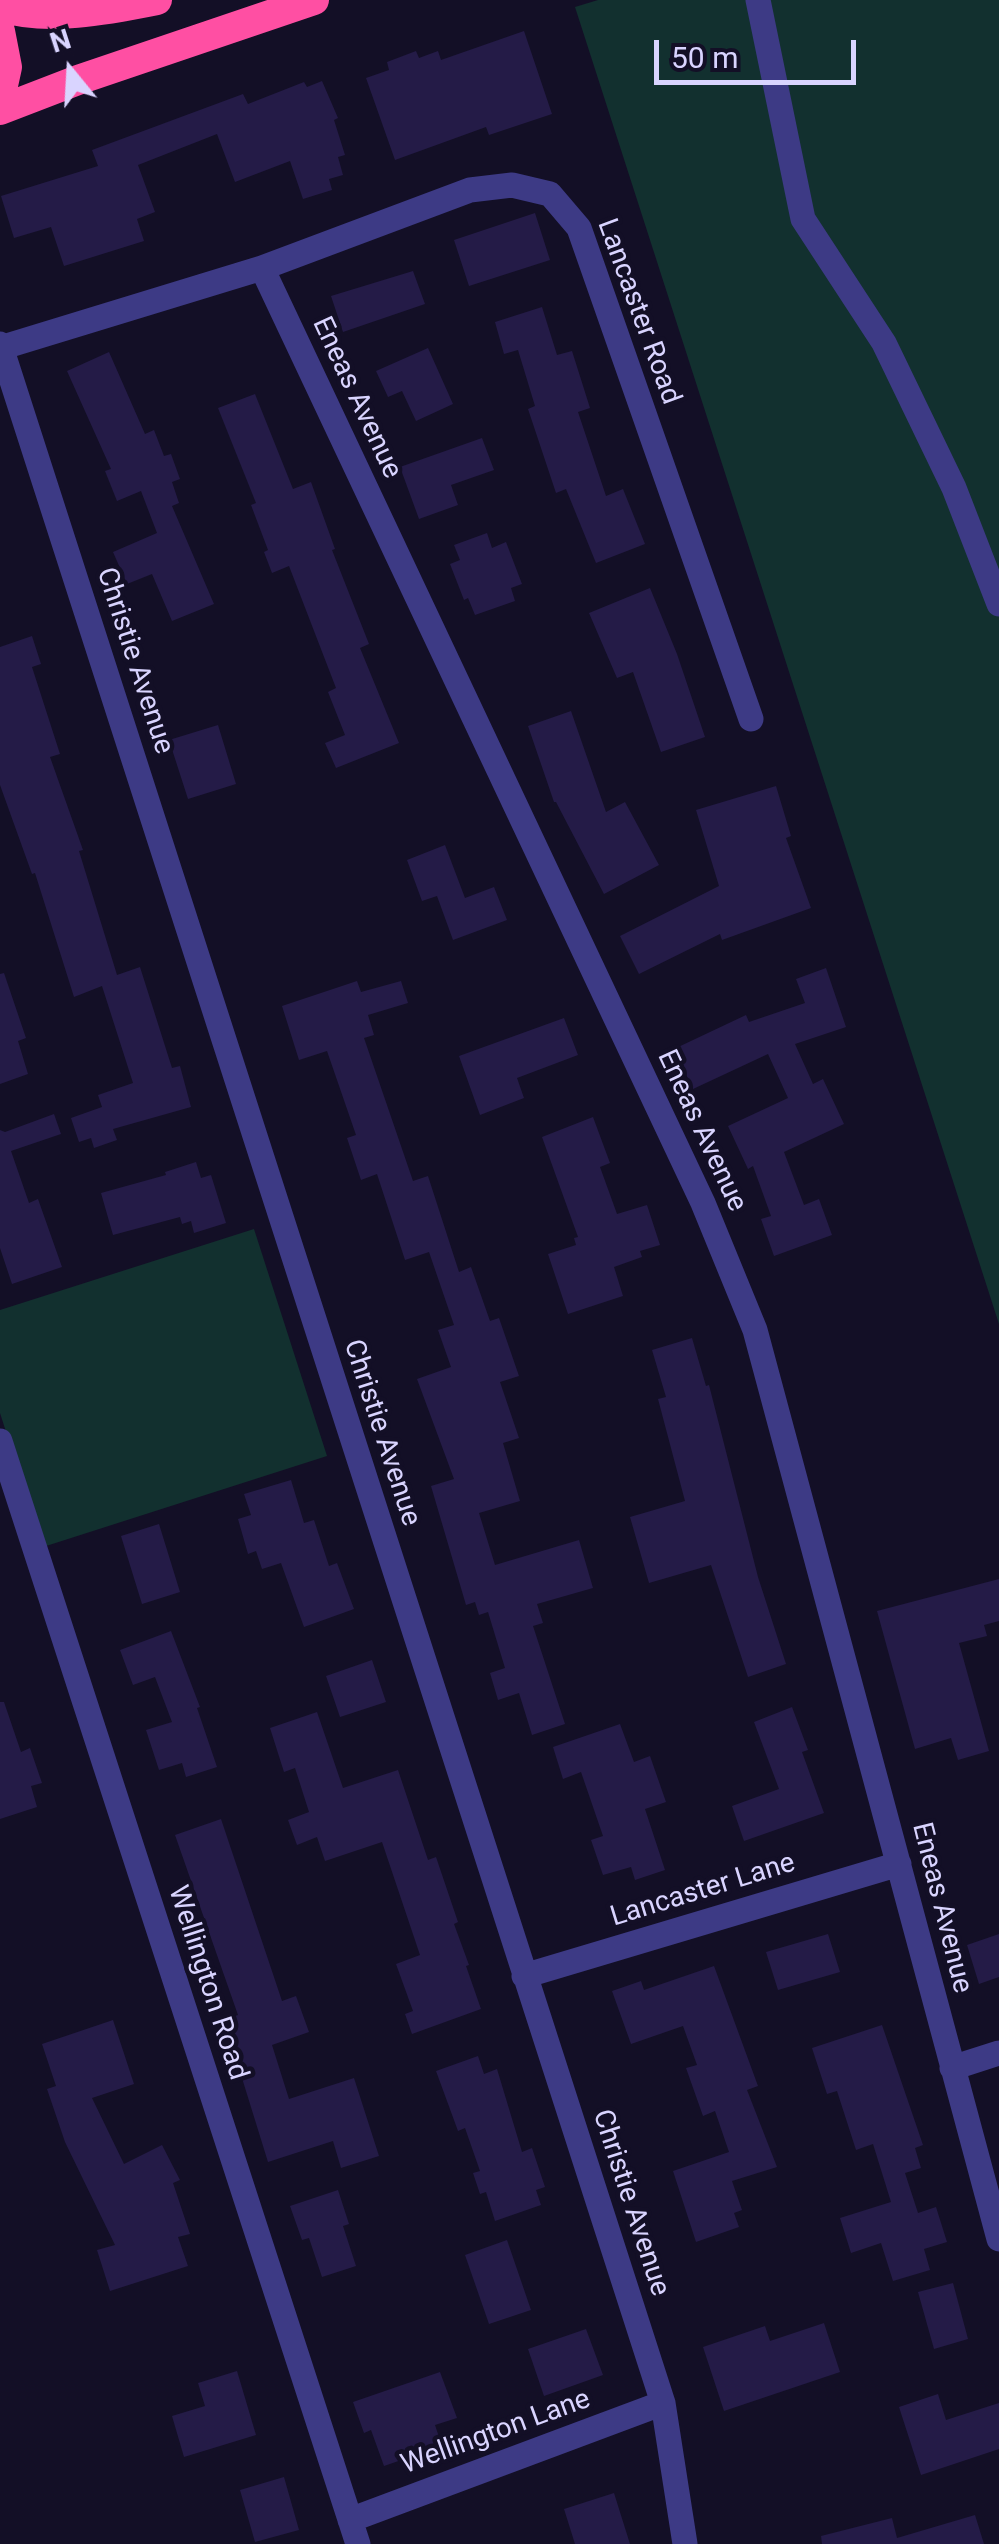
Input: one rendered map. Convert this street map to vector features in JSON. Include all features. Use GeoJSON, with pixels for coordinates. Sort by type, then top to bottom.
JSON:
{"type":"FeatureCollection","features":[{"type":"Feature","properties":{"kind":"highway"},"geometry":{"type":"LineString","coordinates":[[0,6],[43,13],[157,0]]}},
{"type":"Feature","properties":{"kind":"highway"},"geometry":{"type":"LineString","coordinates":[[0,110],[314,0]]}},
{"type":"Feature","properties":{"kind":"highway"},"geometry":{"type":"LineString","coordinates":[[0,31],[6,67],[0,99]]}},
{"type":"Feature","properties":{"kind":"street"},"geometry":{"type":"LineString","coordinates":[[758,0],[803,219],[884,343],[954,488],[999,604]]}},
{"type":"Feature","properties":{"kind":"street","name":"Lancaster Road"},"geometry":{"type":"LineString","coordinates":[[0,347],[262,268],[470,190],[512,185],[550,194],[579,228],[751,719]]}},
{"type":"Feature","properties":{"kind":"street","name":"Eneas Avenue"},"geometry":{"type":"LineString","coordinates":[[262,268],[703,1203],[755,1330],[999,2239]]}},
{"type":"Feature","properties":{"kind":"street","name":"Christie Avenue"},"geometry":{"type":"LineString","coordinates":[[0,347],[662,2403],[685,2544]]}},
{"type":"Feature","properties":{"kind":"street","name":"Wellington Road"},"geometry":{"type":"LineString","coordinates":[[0,1441],[354,2532]]}},
{"type":"Feature","properties":{"kind":"street","name":"Lancaster Lane"},"geometry":{"type":"LineString","coordinates":[[524,1976],[899,1864]]}},
{"type":"Feature","properties":{"kind":"street"},"geometry":{"type":"LineString","coordinates":[[952,2068],[999,2052]]}},
{"type":"Feature","properties":{"kind":"street","name":"Wellington Lane"},"geometry":{"type":"LineString","coordinates":[[354,2532],[662,2403]]}},
{"type":"Feature","properties":{"kind":"green space"},"geometry":{"type":"Polygon","coordinates":[[[598,0],[999,0],[999,1324],[575,7],[598,0]]]}},
{"type":"Feature","properties":{"kind":"green space"},"geometry":{"type":"Polygon","coordinates":[[[254,1229],[327,1456],[43,1547],[0,1413],[0,1310],[254,1229]]]}},
{"type":"Feature","properties":{"kind":"building"},"geometry":{"type":"Polygon","coordinates":[[[524,31],[552,114],[489,135],[486,127],[395,160],[366,78],[389,70],[387,62],[416,51],[419,58],[438,51],[441,60],[524,31]]]}},
{"type":"Feature","properties":{"kind":"building"},"geometry":{"type":"Polygon","coordinates":[[[322,81],[338,118],[334,120],[345,155],[338,157],[343,175],[329,179],[332,190],[303,199],[290,161],[235,182],[217,134],[138,165],[155,212],[137,219],[144,241],[64,266],[51,227],[14,238],[1,196],[98,166],[92,150],[243,94],[248,104],[304,82],[307,87],[322,81]]]}},
{"type":"Feature","properties":{"kind":"building"},"geometry":{"type":"Polygon","coordinates":[[[535,213],[550,260],[469,286],[454,240],[535,213]]]}},
{"type":"Feature","properties":{"kind":"building"},"geometry":{"type":"Polygon","coordinates":[[[413,271],[425,304],[343,332],[331,296],[413,271]]]}},
{"type":"Feature","properties":{"kind":"building"},"geometry":{"type":"Polygon","coordinates":[[[542,307],[557,355],[572,351],[590,408],[578,412],[606,496],[623,489],[645,544],[596,563],[566,489],[556,493],[528,409],[535,406],[518,350],[504,354],[495,322],[542,307]]]}},
{"type":"Feature","properties":{"kind":"building"},"geometry":{"type":"Polygon","coordinates":[[[428,348],[453,404],[416,421],[402,391],[388,397],[376,371],[428,348]]]}},
{"type":"Feature","properties":{"kind":"building"},"geometry":{"type":"Polygon","coordinates":[[[109,352],[145,434],[154,430],[164,456],[171,454],[180,479],[172,482],[179,503],[172,506],[214,604],[172,621],[152,574],[127,584],[113,552],[157,533],[141,491],[117,501],[105,471],[111,469],[67,371],[109,352]]]}},
{"type":"Feature","properties":{"kind":"building"},"geometry":{"type":"Polygon","coordinates":[[[255,394],[293,489],[311,482],[335,549],[332,550],[369,644],[360,648],[399,743],[336,768],[325,743],[345,735],[328,692],[336,688],[289,566],[272,573],[251,505],[256,503],[218,408],[255,394]]]}},
{"type":"Feature","properties":{"kind":"building"},"geometry":{"type":"Polygon","coordinates":[[[482,438],[494,470],[451,485],[458,505],[419,519],[400,467],[482,438]]]}},
{"type":"Feature","properties":{"kind":"building"},"geometry":{"type":"Polygon","coordinates":[[[487,533],[492,548],[506,542],[522,584],[511,588],[515,601],[475,615],[468,598],[464,600],[450,564],[460,560],[454,545],[487,533]]]}},
{"type":"Feature","properties":{"kind":"building"},"geometry":{"type":"Polygon","coordinates":[[[650,588],[705,737],[661,752],[633,672],[617,678],[589,613],[650,588]]]}},
{"type":"Feature","properties":{"kind":"building"},"geometry":{"type":"Polygon","coordinates":[[[32,636],[41,664],[32,667],[60,754],[50,757],[83,850],[79,851],[117,975],[140,967],[172,1068],[180,1066],[191,1107],[113,1129],[117,1140],[94,1148],[91,1138],[79,1142],[71,1118],[102,1107],[98,1095],[133,1083],[102,986],[74,997],[35,873],[32,874],[0,785],[0,647],[32,636]]]}},
{"type":"Feature","properties":{"kind":"building"},"geometry":{"type":"Polygon","coordinates":[[[571,711],[606,812],[625,802],[659,865],[604,894],[554,802],[528,726],[571,711]]]}},
{"type":"Feature","properties":{"kind":"building"},"geometry":{"type":"Polygon","coordinates":[[[218,725],[236,784],[188,799],[169,740],[218,725]]]}},
{"type":"Feature","properties":{"kind":"building"},"geometry":{"type":"Polygon","coordinates":[[[776,786],[791,836],[786,838],[811,908],[722,940],[720,934],[639,974],[620,936],[719,886],[696,810],[776,786]]]}},
{"type":"Feature","properties":{"kind":"building"},"geometry":{"type":"Polygon","coordinates":[[[445,845],[465,898],[494,887],[507,920],[453,940],[437,896],[422,901],[407,860],[445,845]]]}},
{"type":"Feature","properties":{"kind":"building"},"geometry":{"type":"Polygon","coordinates":[[[826,968],[846,1027],[795,1044],[813,1084],[823,1079],[844,1124],[784,1152],[804,1205],[819,1199],[832,1235],[774,1256],[761,1219],[771,1216],[753,1166],[748,1169],[728,1126],[788,1098],[768,1054],[693,1089],[674,1049],[746,1015],[749,1022],[805,1003],[796,979],[826,968]]]}},
{"type":"Feature","properties":{"kind":"building"},"geometry":{"type":"Polygon","coordinates":[[[4,973],[26,1038],[18,1041],[28,1074],[0,1084],[0,974],[4,973]]]}},
{"type":"Feature","properties":{"kind":"building"},"geometry":{"type":"Polygon","coordinates":[[[357,981],[361,992],[401,981],[408,1003],[368,1015],[374,1035],[364,1038],[413,1181],[428,1176],[459,1272],[471,1267],[490,1321],[499,1318],[519,1376],[500,1382],[519,1438],[503,1443],[520,1501],[479,1513],[495,1565],[579,1540],[593,1588],[537,1604],[543,1623],[533,1626],[565,1724],[532,1735],[519,1693],[498,1700],[490,1673],[505,1668],[488,1612],[479,1615],[475,1602],[466,1605],[431,1486],[454,1479],[417,1379],[451,1367],[438,1330],[454,1325],[429,1252],[405,1260],[377,1174],[361,1180],[347,1138],[356,1135],[327,1051],[299,1060],[282,1006],[357,981]]]}},
{"type":"Feature","properties":{"kind":"building"},"geometry":{"type":"Polygon","coordinates":[[[564,1018],[578,1055],[517,1078],[524,1098],[480,1115],[459,1056],[564,1018]]]}},
{"type":"Feature","properties":{"kind":"building"},"geometry":{"type":"Polygon","coordinates":[[[54,1114],[61,1134],[11,1151],[29,1203],[38,1199],[62,1267],[12,1284],[0,1248],[0,1130],[5,1132],[54,1114]]]}},
{"type":"Feature","properties":{"kind":"building"},"geometry":{"type":"Polygon","coordinates":[[[593,1117],[610,1163],[600,1167],[617,1214],[647,1205],[660,1245],[640,1251],[642,1257],[614,1267],[623,1296],[568,1314],[548,1254],[576,1245],[574,1238],[578,1237],[542,1137],[593,1117]]]}},
{"type":"Feature","properties":{"kind":"building"},"geometry":{"type":"Polygon","coordinates":[[[196,1162],[201,1178],[211,1175],[226,1223],[194,1233],[191,1221],[182,1224],[180,1217],[113,1235],[101,1193],[166,1175],[165,1172],[196,1162]]]}},
{"type":"Feature","properties":{"kind":"building"},"geometry":{"type":"Polygon","coordinates":[[[692,1338],[706,1386],[709,1385],[758,1577],[786,1664],[748,1677],[711,1565],[649,1583],[630,1517],[685,1501],[658,1399],[666,1397],[652,1350],[692,1338]]]}},
{"type":"Feature","properties":{"kind":"building"},"geometry":{"type":"Polygon","coordinates":[[[291,1480],[304,1523],[314,1520],[329,1566],[337,1563],[354,1609],[304,1627],[281,1563],[262,1569],[256,1551],[248,1554],[238,1519],[251,1515],[244,1494],[291,1480]]]}},
{"type":"Feature","properties":{"kind":"building"},"geometry":{"type":"Polygon","coordinates":[[[159,1524],[180,1592],[142,1604],[121,1536],[159,1524]]]}},
{"type":"Feature","properties":{"kind":"building"},"geometry":{"type":"Polygon","coordinates":[[[999,1579],[999,1621],[984,1625],[987,1636],[959,1643],[989,1751],[958,1760],[951,1738],[915,1749],[877,1611],[999,1579]]]}},
{"type":"Feature","properties":{"kind":"building"},"geometry":{"type":"Polygon","coordinates":[[[171,1631],[200,1707],[197,1708],[217,1767],[186,1777],[182,1763],[159,1770],[146,1730],[172,1722],[155,1677],[133,1685],[120,1650],[171,1631]]]}},
{"type":"Feature","properties":{"kind":"building"},"geometry":{"type":"Polygon","coordinates":[[[372,1660],[386,1702],[340,1717],[326,1676],[372,1660]]]}},
{"type":"Feature","properties":{"kind":"building"},"geometry":{"type":"Polygon","coordinates":[[[0,1702],[4,1702],[21,1752],[30,1748],[42,1783],[31,1786],[37,1807],[0,1819],[0,1702]]]}},
{"type":"Feature","properties":{"kind":"building"},"geometry":{"type":"Polygon","coordinates":[[[792,1707],[808,1750],[802,1752],[824,1813],[744,1841],[732,1806],[779,1789],[754,1722],[792,1707]]]}},
{"type":"Feature","properties":{"kind":"building"},"geometry":{"type":"Polygon","coordinates":[[[317,1712],[343,1788],[398,1770],[428,1860],[436,1857],[481,2009],[412,2034],[405,2014],[413,2011],[396,1964],[420,1955],[382,1842],[325,1861],[317,1837],[297,1845],[288,1820],[309,1812],[295,1768],[284,1772],[270,1728],[317,1712]]]}},
{"type":"Feature","properties":{"kind":"building"},"geometry":{"type":"Polygon","coordinates":[[[620,1724],[634,1762],[650,1756],[666,1802],[645,1809],[665,1870],[635,1880],[631,1867],[603,1875],[591,1840],[603,1836],[581,1772],[563,1779],[553,1747],[620,1724]]]}},
{"type":"Feature","properties":{"kind":"building"},"geometry":{"type":"Polygon","coordinates":[[[221,1819],[282,2001],[296,1996],[309,2032],[272,2045],[289,2099],[354,2078],[379,2156],[341,2168],[333,2141],[268,2162],[224,2020],[238,2015],[175,1835],[221,1819]]]}},
{"type":"Feature","properties":{"kind":"building"},"geometry":{"type":"Polygon","coordinates":[[[828,1934],[840,1972],[778,1990],[766,1952],[828,1934]]]}},
{"type":"Feature","properties":{"kind":"building"},"geometry":{"type":"Polygon","coordinates":[[[999,1934],[999,1977],[979,1984],[967,1945],[999,1934]]]}},
{"type":"Feature","properties":{"kind":"building"},"geometry":{"type":"Polygon","coordinates":[[[714,1966],[758,2086],[747,2090],[777,2167],[732,2181],[742,2210],[734,2213],[739,2227],[696,2242],[673,2171],[729,2152],[715,2111],[703,2116],[686,2068],[697,2065],[683,2026],[631,2044],[612,1991],[641,1981],[644,1990],[714,1966]]]}},
{"type":"Feature","properties":{"kind":"building"},"geometry":{"type":"Polygon","coordinates":[[[113,2020],[134,2084],[92,2098],[124,2164],[162,2145],[180,2180],[173,2183],[190,2234],[178,2237],[188,2266],[110,2291],[97,2250],[115,2245],[65,2142],[47,2089],[56,2086],[42,2044],[113,2020]]]}},
{"type":"Feature","properties":{"kind":"building"},"geometry":{"type":"Polygon","coordinates":[[[882,2025],[923,2145],[915,2148],[921,2168],[905,2173],[918,2213],[936,2207],[947,2242],[924,2249],[930,2270],[893,2281],[881,2243],[851,2253],[840,2218],[891,2202],[873,2144],[856,2150],[837,2091],[827,2094],[812,2048],[882,2025]]]}},
{"type":"Feature","properties":{"kind":"building"},"geometry":{"type":"Polygon","coordinates":[[[478,2056],[484,2074],[497,2069],[522,2152],[532,2148],[545,2187],[536,2190],[541,2205],[495,2221],[486,2192],[480,2194],[473,2173],[480,2171],[465,2128],[458,2131],[436,2071],[478,2056]]]}},
{"type":"Feature","properties":{"kind":"building"},"geometry":{"type":"Polygon","coordinates":[[[338,2190],[349,2224],[343,2226],[356,2266],[322,2277],[309,2238],[302,2240],[290,2206],[338,2190]]]}},
{"type":"Feature","properties":{"kind":"building"},"geometry":{"type":"Polygon","coordinates":[[[507,2240],[531,2310],[489,2324],[465,2255],[507,2240]]]}},
{"type":"Feature","properties":{"kind":"building"},"geometry":{"type":"Polygon","coordinates":[[[953,2283],[968,2339],[934,2349],[918,2292],[953,2283]]]}},
{"type":"Feature","properties":{"kind":"building"},"geometry":{"type":"Polygon","coordinates":[[[824,2323],[840,2372],[724,2411],[703,2347],[765,2326],[770,2341],[824,2323]]]}},
{"type":"Feature","properties":{"kind":"building"},"geometry":{"type":"Polygon","coordinates":[[[586,2329],[603,2375],[544,2396],[528,2349],[586,2329]]]}},
{"type":"Feature","properties":{"kind":"building"},"geometry":{"type":"Polygon","coordinates":[[[237,2371],[256,2435],[184,2457],[172,2416],[205,2406],[198,2383],[237,2371]]]}},
{"type":"Feature","properties":{"kind":"building"},"geometry":{"type":"Polygon","coordinates":[[[440,2372],[457,2418],[435,2425],[442,2446],[384,2466],[371,2430],[364,2433],[353,2402],[440,2372]]]}},
{"type":"Feature","properties":{"kind":"building"},"geometry":{"type":"Polygon","coordinates":[[[938,2394],[946,2420],[999,2403],[999,2449],[921,2475],[899,2407],[938,2394]]]}},
{"type":"Feature","properties":{"kind":"building"},"geometry":{"type":"Polygon","coordinates":[[[284,2477],[299,2530],[255,2542],[240,2490],[284,2477]]]}},
{"type":"Feature","properties":{"kind":"building"},"geometry":{"type":"Polygon","coordinates":[[[614,2493],[630,2544],[575,2544],[564,2509],[614,2493]]]}},
{"type":"Feature","properties":{"kind":"building"},"geometry":{"type":"Polygon","coordinates":[[[975,2515],[984,2544],[822,2544],[821,2536],[892,2518],[897,2538],[975,2515]]]}}]}
